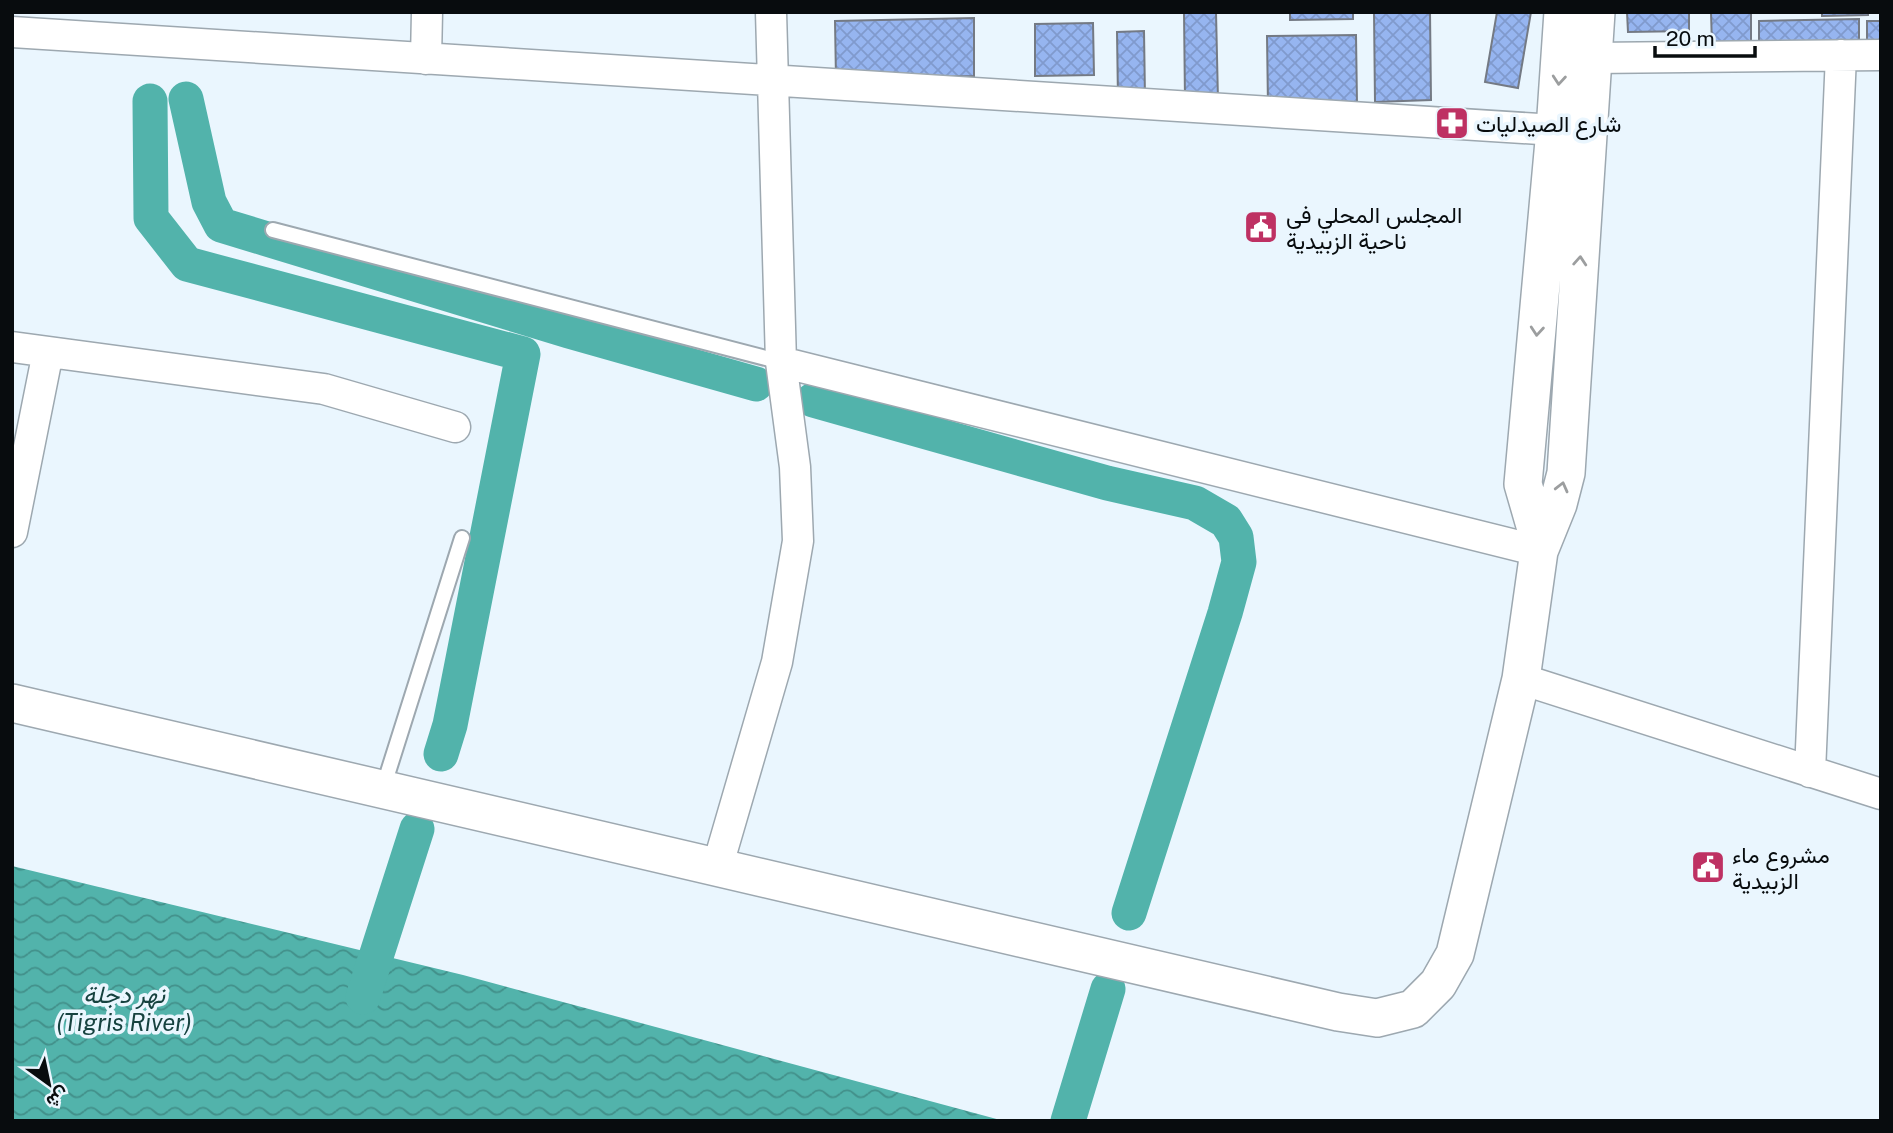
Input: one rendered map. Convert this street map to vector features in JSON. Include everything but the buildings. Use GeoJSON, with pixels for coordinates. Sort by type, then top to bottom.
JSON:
{"type":"FeatureCollection","features":[{"type":"Feature","properties":{"kind":"street"},"geometry":{"type":"LineString","coordinates":[[426,58],[427,12]]}},
{"type":"Feature","properties":{"kind":"street"},"geometry":{"type":"LineString","coordinates":[[718,868],[777,662],[799,541],[795,467],[780,362],[771,12]]}},
{"type":"Feature","properties":{"kind":"street"},"geometry":{"type":"LineString","coordinates":[[1539,551],[1536,529],[1523,484],[1563,12]]}},
{"type":"Feature","properties":{"kind":"street"},"geometry":{"type":"LineString","coordinates":[[12,704],[1338,1012],[1377,1018],[1413,1009],[1438,984],[1455,954],[1521,679],[1539,551],[1558,503],[1566,472],[1596,12]]}},
{"type":"Feature","properties":{"kind":"street"},"geometry":{"type":"LineString","coordinates":[[12,32],[1555,130]]}},
{"type":"Feature","properties":{"kind":"street"},"geometry":{"type":"LineString","coordinates":[[1810,772],[1841,55]]}},
{"type":"Feature","properties":{"kind":"street"},"geometry":{"type":"LineString","coordinates":[[1593,58],[1881,55]]}},
{"type":"Feature","properties":{"kind":"street"},"geometry":{"type":"LineString","coordinates":[[12,347],[324,389],[456,427]]}},
{"type":"Feature","properties":{"kind":"street"},"geometry":{"type":"LineString","coordinates":[[12,533],[48,352]]}},
{"type":"Feature","properties":{"kind":"street"},"geometry":{"type":"LineString","coordinates":[[780,362],[1539,551]]}},
{"type":"Feature","properties":{"kind":"street"},"geometry":{"type":"LineString","coordinates":[[1521,679],[1881,794]]}},
{"type":"Feature","properties":{"kind":"lane"},"geometry":{"type":"LineString","coordinates":[[273,230],[780,362]]}},
{"type":"Feature","properties":{"kind":"lane"},"geometry":{"type":"LineString","coordinates":[[383,790],[462,538]]}},
{"type":"Feature","properties":{"kind":"water","name":"نهر دجلة (Tigris River)"},"geometry":{"type":"Polygon","coordinates":[[[12,866],[463,975],[1004,1121],[12,1121],[12,866]]]}},
{"type":"Feature","properties":{"kind":"waterway"},"geometry":{"type":"LineString","coordinates":[[186,99],[209,202],[221,225],[569,331],[756,384]]}},
{"type":"Feature","properties":{"kind":"waterway"},"geometry":{"type":"LineString","coordinates":[[150,101],[151,218],[187,264],[523,354],[450,725],[441,754]]}},
{"type":"Feature","properties":{"kind":"waterway"},"geometry":{"type":"LineString","coordinates":[[813,400],[1107,483],[1195,503],[1226,521],[1236,537],[1239,562],[1225,613],[1129,913]]}},
{"type":"Feature","properties":{"kind":"waterway"},"geometry":{"type":"LineString","coordinates":[[363,997],[417,829]]}},
{"type":"Feature","properties":{"kind":"waterway"},"geometry":{"type":"LineString","coordinates":[[1068,1121],[1108,989]]}},
{"type":"Feature","properties":{"kind":"place","name":"شارع الصيدليات"},"geometry":{"type":"Point","coordinates":[1452,123]}},
{"type":"Feature","properties":{"kind":"place","name":"المجلس المحلي في ناحية الزبيدية"},"geometry":{"type":"Point","coordinates":[1261,227]}},
{"type":"Feature","properties":{"kind":"place","name":"مشروع ماء الزبيدية"},"geometry":{"type":"Point","coordinates":[1708,867]}}]}
